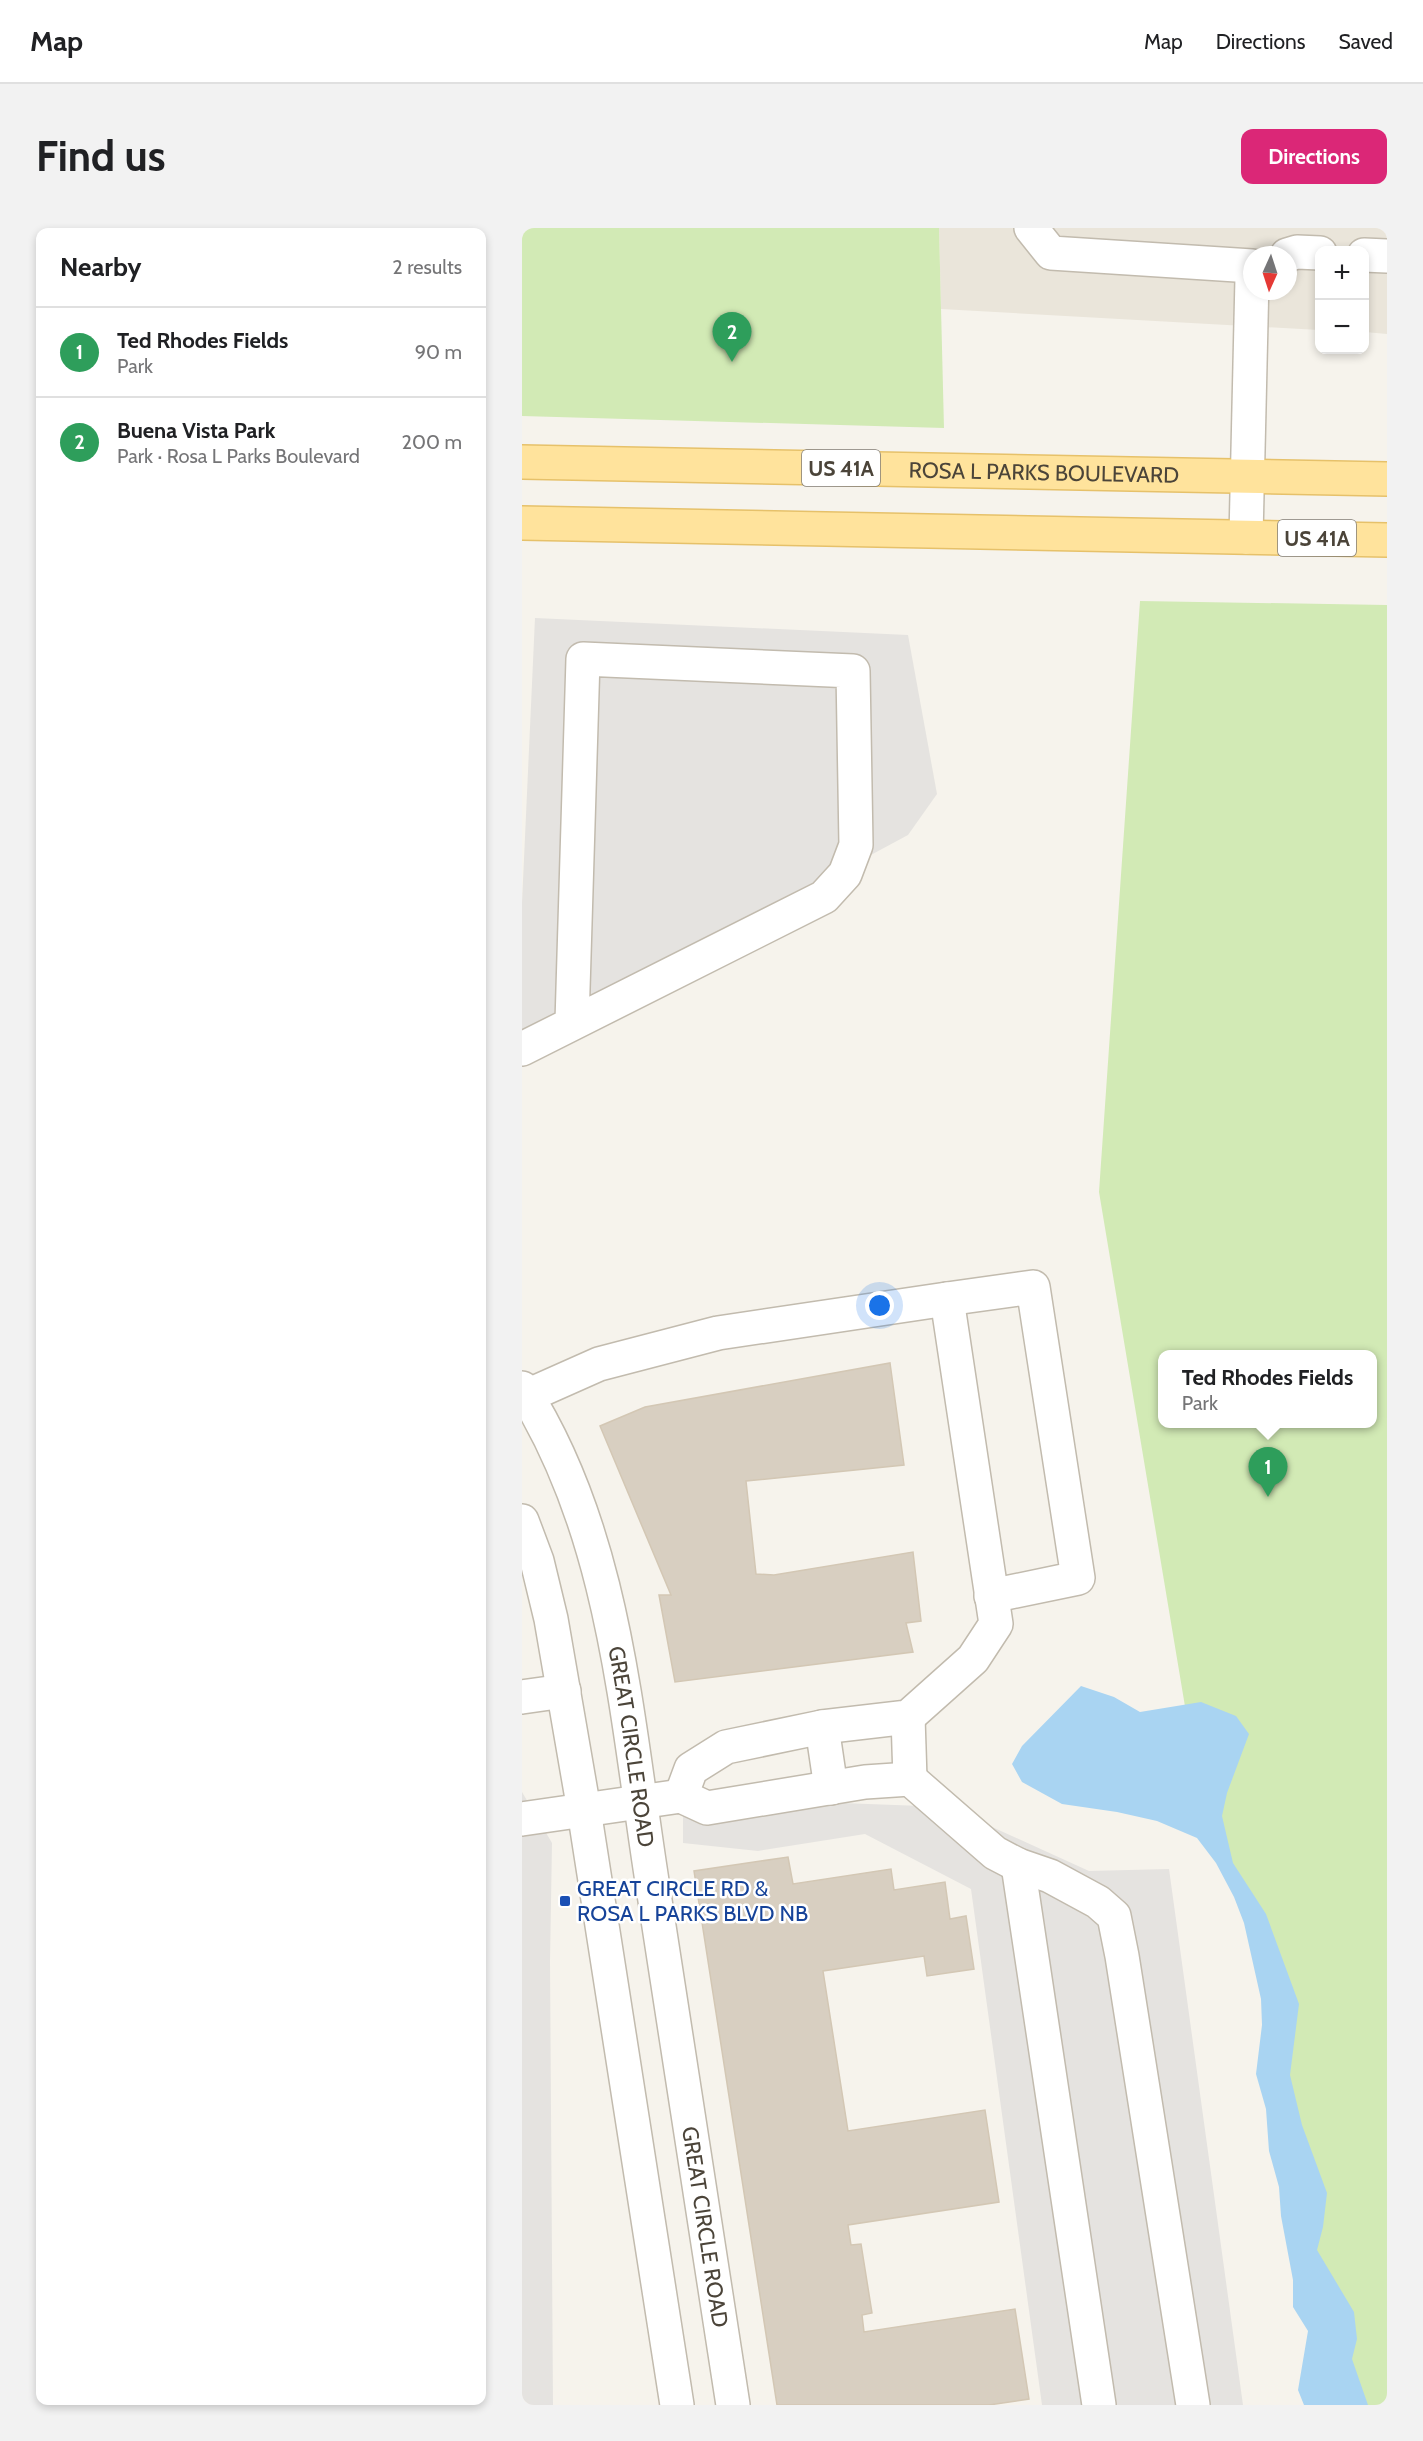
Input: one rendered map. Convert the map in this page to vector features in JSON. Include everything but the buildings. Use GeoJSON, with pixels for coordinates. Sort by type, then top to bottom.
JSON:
{"type":"FeatureCollection","features":[{"type":"Feature","properties":{"kind":"main road","name":"ROSA L PARKS BOULEVARD"},"geometry":{"type":"LineString","coordinates":[[522,462],[1387,479]]}},
{"type":"Feature","properties":{"kind":"main road","name":"US 41A"},"geometry":{"type":"LineString","coordinates":[[522,523],[1387,540]]}},
{"type":"Feature","properties":{"kind":"street"},"geometry":{"type":"LineString","coordinates":[[1031,228],[1051,253],[1243,265]]}},
{"type":"Feature","properties":{"kind":"street"},"geometry":{"type":"LineString","coordinates":[[1297,252],[1315,253]]}},
{"type":"Feature","properties":{"kind":"street"},"geometry":{"type":"LineString","coordinates":[[1369,255],[1387,256]]}},
{"type":"Feature","properties":{"kind":"street"},"geometry":{"type":"LineString","coordinates":[[1246,537],[1251,300]]}},
{"type":"Feature","properties":{"kind":"street"},"geometry":{"type":"LineString","coordinates":[[522,1049],[824,897],[845,874],[856,845],[853,671],[583,659],[572,1022]]}},
{"type":"Feature","properties":{"kind":"street"},"geometry":{"type":"LineString","coordinates":[[525,1392],[599,1364],[718,1333],[1033,1287],[1078,1578],[992,1596]]}},
{"type":"Feature","properties":{"kind":"street"},"geometry":{"type":"LineString","coordinates":[[681,1796],[691,1769],[726,1747],[822,1726],[908,1717],[973,1659],[996,1624],[947,1299]]}},
{"type":"Feature","properties":{"kind":"street","name":"GREAT CIRCLE ROAD"},"geometry":{"type":"LineString","coordinates":[[525,1392],[569,1479],[597,1565],[621,1664],[640,1802],[734,2405]]}},
{"type":"Feature","properties":{"kind":"street"},"geometry":{"type":"LineString","coordinates":[[522,1521],[537,1561],[551,1619],[564,1691],[677,2405]]}},
{"type":"Feature","properties":{"kind":"street"},"geometry":{"type":"LineString","coordinates":[[522,1697],[564,1691]]}},
{"type":"Feature","properties":{"kind":"street"},"geometry":{"type":"LineString","coordinates":[[908,1717],[910,1779]]}},
{"type":"Feature","properties":{"kind":"street"},"geometry":{"type":"LineString","coordinates":[[822,1726],[831,1788]]}},
{"type":"Feature","properties":{"kind":"street"},"geometry":{"type":"LineString","coordinates":[[522,1819],[681,1796],[707,1808],[865,1782],[910,1779],[995,1853],[1018,1865],[1050,1876],[1098,1902],[1114,1916],[1193,2405]]}},
{"type":"Feature","properties":{"kind":"street"},"geometry":{"type":"LineString","coordinates":[[1018,1865],[1099,2405]]}},
{"type":"Feature","properties":{"kind":"shaded area"},"geometry":{"type":"Polygon","coordinates":[[[939,228],[1387,228],[1387,334],[1369,332],[1369,246],[1315,246],[1315,330],[941,309],[939,228]]]}},
{"type":"Feature","properties":{"kind":"shaded area"},"geometry":{"type":"Polygon","coordinates":[[[535,618],[908,635],[937,794],[908,835],[529,1039],[522,1037],[522,903],[535,618]]]}},
{"type":"Feature","properties":{"kind":"shaded area"},"geometry":{"type":"Polygon","coordinates":[[[522,1792],[552,1843],[550,1961],[553,2405],[522,2405],[522,1792]]]}},
{"type":"Feature","properties":{"kind":"shaded area"},"geometry":{"type":"Polygon","coordinates":[[[683,1797],[948,1807],[1089,1871],[1169,1869],[1243,2405],[1042,2405],[971,1889],[865,1834],[758,1851],[683,1843],[683,1797]]]}},
{"type":"Feature","properties":{"kind":"green space"},"geometry":{"type":"Polygon","coordinates":[[[522,228],[939,228],[944,428],[522,416],[522,228]]]}},
{"type":"Feature","properties":{"kind":"green space"},"geometry":{"type":"Polygon","coordinates":[[[1140,601],[1387,605],[1387,2405],[1324,2405],[1277,1989],[1201,1802],[1099,1192],[1140,601]]]}},
{"type":"Feature","properties":{"kind":"water"},"geometry":{"type":"Polygon","coordinates":[[[1081,1686],[1114,1697],[1140,1712],[1201,1702],[1236,1716],[1249,1734],[1227,1793],[1222,1816],[1233,1863],[1266,1914],[1299,2004],[1290,2075],[1302,2125],[1327,2193],[1323,2227],[1317,2250],[1354,2312],[1357,2339],[1352,2359],[1368,2405],[1304,2405],[1298,2390],[1308,2331],[1293,2307],[1293,2280],[1281,2216],[1279,2187],[1269,2151],[1266,2109],[1256,2074],[1262,2025],[1261,1999],[1244,1923],[1234,1897],[1216,1863],[1197,1838],[1157,1821],[1117,1812],[1062,1804],[1022,1782],[1012,1764],[1022,1746],[1081,1686]]]}},
{"type":"Feature","properties":{"kind":"place","name":"Buena Vista Park"},"geometry":{"type":"Point","coordinates":[732,362]}},
{"type":"Feature","properties":{"kind":"place","name":"Ted Rhodes Fields"},"geometry":{"type":"Point","coordinates":[1268,1497]}},
{"type":"Feature","properties":{"kind":"place","name":"GREAT CIRCLE RD & ROSA L PARKS BLVD NB"},"geometry":{"type":"Point","coordinates":[565,1901]}}]}
